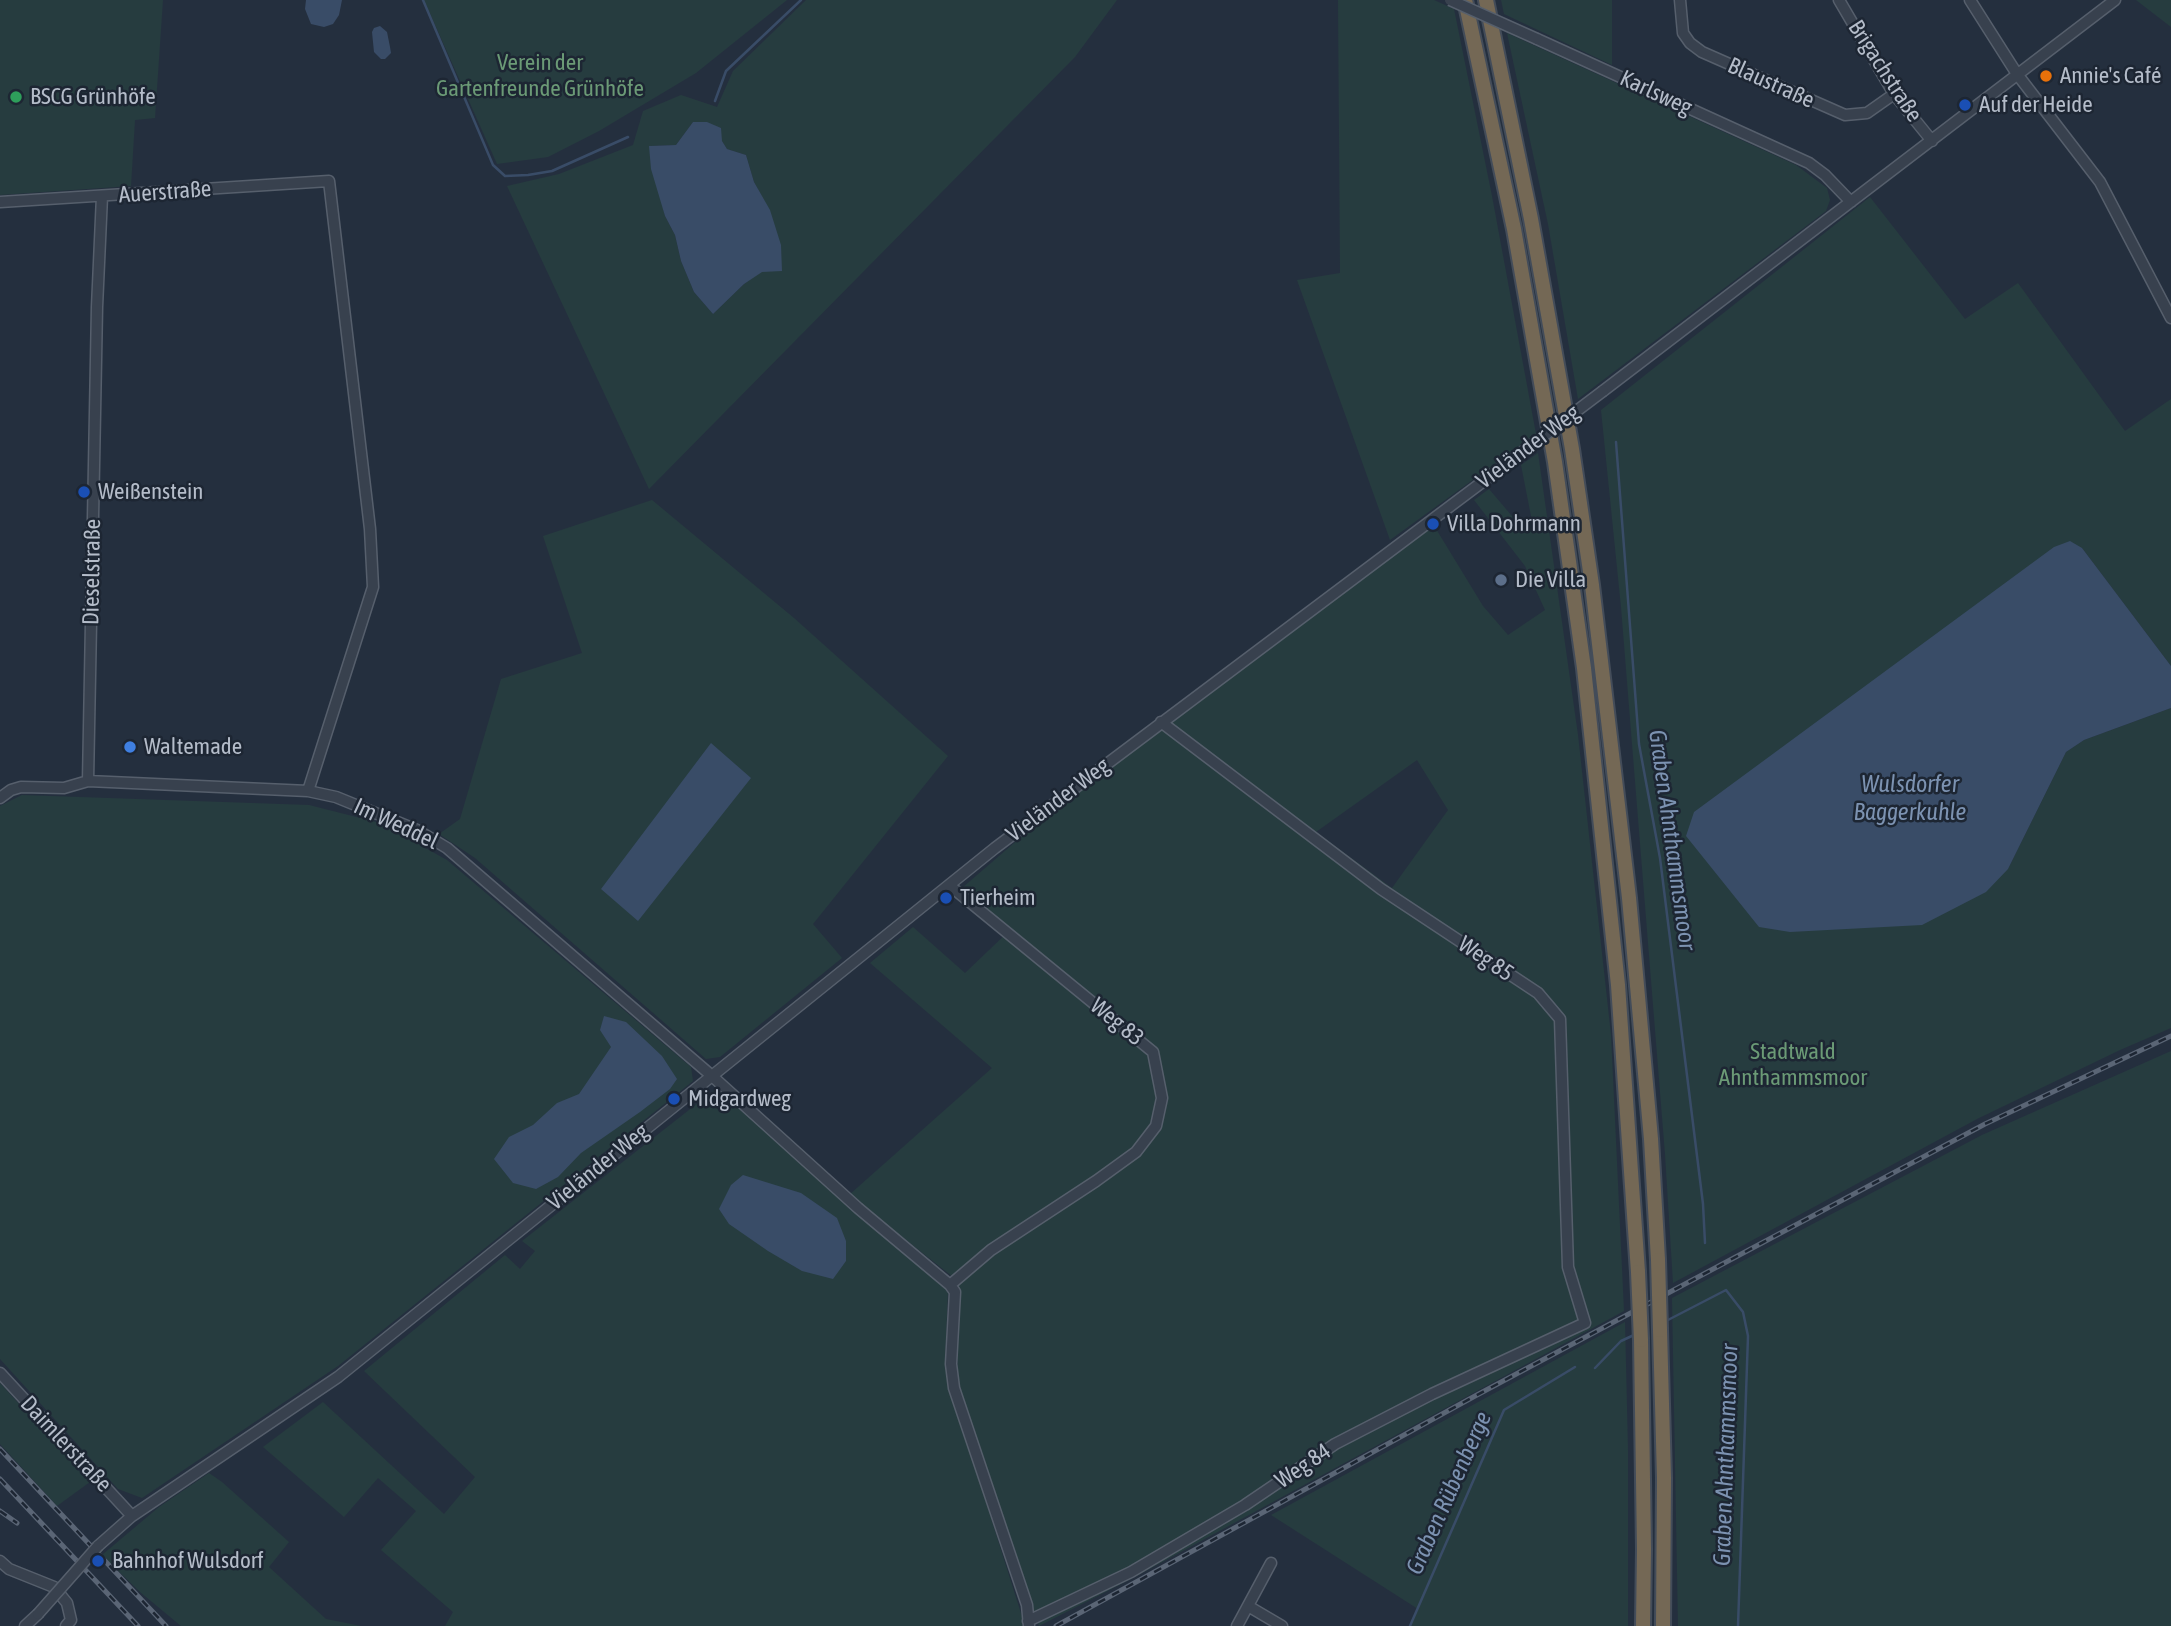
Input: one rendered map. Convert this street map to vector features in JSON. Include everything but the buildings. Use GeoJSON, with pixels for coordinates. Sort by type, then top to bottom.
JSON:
{"type":"FeatureCollection","features":[{"type":"Feature","properties":{"kind":"highway"},"geometry":{"type":"LineString","coordinates":[[1465,0],[1521,270],[1555,462],[1584,668],[1618,985],[1638,1272],[1643,1626]]}},
{"type":"Feature","properties":{"kind":"highway"},"geometry":{"type":"LineString","coordinates":[[1486,0],[1531,219],[1572,449],[1625,847],[1651,1139],[1658,1260],[1664,1478],[1663,1626]]}},
{"type":"Feature","properties":{"kind":"street","name":"Karlsweg"},"geometry":{"type":"LineString","coordinates":[[1450,0],[1809,163],[1851,202]]}},
{"type":"Feature","properties":{"kind":"street","name":"Blaustraße"},"geometry":{"type":"LineString","coordinates":[[1680,0],[1683,33],[1690,43],[1702,52],[1845,115],[1867,113],[1894,94]]}},
{"type":"Feature","properties":{"kind":"street","name":"Brigachstraße"},"geometry":{"type":"LineString","coordinates":[[1839,0],[1894,94],[1932,141]]}},
{"type":"Feature","properties":{"kind":"street"},"geometry":{"type":"LineString","coordinates":[[1970,0],[2017,75],[2100,182],[2171,318]]}},
{"type":"Feature","properties":{"kind":"street","name":"Vieländer Weg"},"geometry":{"type":"LineString","coordinates":[[25,1626],[98,1546],[132,1516],[338,1377],[949,886],[1161,722],[1517,456],[2115,0]]}},
{"type":"Feature","properties":{"kind":"street","name":"Auerstraße"},"geometry":{"type":"LineString","coordinates":[[0,202],[330,181],[370,529],[373,587],[308,791]]}},
{"type":"Feature","properties":{"kind":"street","name":"Dieselstraße"},"geometry":{"type":"LineString","coordinates":[[88,780],[102,196]]}},
{"type":"Feature","properties":{"kind":"street","name":"Weg 85"},"geometry":{"type":"LineString","coordinates":[[1161,722],[1381,889],[1538,993],[1560,1018],[1569,1266],[1585,1323]]}},
{"type":"Feature","properties":{"kind":"street","name":"Im Weddel"},"geometry":{"type":"LineString","coordinates":[[0,797],[11,790],[21,788],[64,788],[88,780],[308,791],[336,797],[417,830],[447,848],[712,1076]]}},
{"type":"Feature","properties":{"kind":"street","name":"Weg 83"},"geometry":{"type":"LineString","coordinates":[[949,886],[1153,1052],[1162,1098],[1156,1126],[1136,1152],[991,1250],[950,1285]]}},
{"type":"Feature","properties":{"kind":"street"},"geometry":{"type":"LineString","coordinates":[[712,1076],[955,1292],[951,1364],[954,1388],[1027,1605],[1028,1624]]}},
{"type":"Feature","properties":{"kind":"street","name":"Weg 84"},"geometry":{"type":"LineString","coordinates":[[1028,1624],[1131,1572],[1245,1504],[1335,1444],[1432,1394],[1585,1323]]}},
{"type":"Feature","properties":{"kind":"street","name":"Daimlerstraße"},"geometry":{"type":"LineString","coordinates":[[0,1373],[132,1516]]}},
{"type":"Feature","properties":{"kind":"street"},"geometry":{"type":"LineString","coordinates":[[0,1561],[9,1569],[54,1587],[67,1603],[68,1623]]}},
{"type":"Feature","properties":{"kind":"street"},"geometry":{"type":"LineString","coordinates":[[1237,1626],[1271,1563]]}},
{"type":"Feature","properties":{"kind":"street"},"geometry":{"type":"LineString","coordinates":[[1248,1606],[1282,1626]]}},
{"type":"Feature","properties":{"kind":"green space"},"geometry":{"type":"Polygon","coordinates":[[[0,0],[163,0],[155,118],[135,120],[131,186],[0,195],[0,0]]]}},
{"type":"Feature","properties":{"kind":"green space","name":"Verein der Gartenfreunde Grünhöfe"},"geometry":{"type":"Polygon","coordinates":[[[424,0],[787,0],[696,73],[599,131],[548,157],[497,164],[424,0]]]}},
{"type":"Feature","properties":{"kind":"green space"},"geometry":{"type":"Polygon","coordinates":[[[806,0],[1117,0],[1075,57],[649,489],[507,186],[559,174],[633,145],[643,111],[681,95],[717,107],[733,71],[806,0]],[[693,122],[676,145],[650,146],[665,216],[675,235],[681,261],[694,292],[713,314],[744,284],[762,271],[781,271],[769,210],[754,182],[746,155],[727,149],[722,141],[693,122]]]}},
{"type":"Feature","properties":{"kind":"green space"},"geometry":{"type":"Polygon","coordinates":[[[1338,0],[1434,0],[1454,9],[1536,434],[1390,540],[1297,280],[1340,273],[1338,0]]]}},
{"type":"Feature","properties":{"kind":"green space"},"geometry":{"type":"Polygon","coordinates":[[[1501,0],[1612,0],[1612,65],[1504,14],[1501,0]]]}},
{"type":"Feature","properties":{"kind":"green space"},"geometry":{"type":"Polygon","coordinates":[[[2136,0],[2171,0],[2171,27],[2136,0]]]}},
{"type":"Feature","properties":{"kind":"green space"},"geometry":{"type":"Polygon","coordinates":[[[1507,33],[1796,165],[1827,188],[1830,200],[1826,211],[1578,399],[1548,224],[1507,33]]]}},
{"type":"Feature","properties":{"kind":"green space","name":"Stadtwald Ahnthammsmoor"},"geometry":{"type":"Polygon","coordinates":[[[1870,197],[1965,319],[2018,283],[2125,431],[2171,399],[2171,666],[2082,548],[2008,869],[2066,752],[2084,740],[2171,708],[2171,1028],[1977,1119],[1673,1283],[1621,607],[1601,410],[1870,197]]]}},
{"type":"Feature","properties":{"kind":"green space"},"geometry":{"type":"Polygon","coordinates":[[[1538,453],[1578,735],[1611,1035],[1624,1311],[1133,1578],[1039,1626],[959,1390],[956,1339],[958,1281],[849,1195],[992,1068],[870,963],[913,927],[965,973],[1010,930],[962,888],[1035,825],[1433,524],[1483,606],[1508,635],[1545,610],[1525,566],[1474,500],[1489,489],[1523,529],[1532,521],[1521,465],[1538,453]],[[1417,760],[1316,832],[1392,888],[1448,810],[1417,760]]]}},
{"type":"Feature","properties":{"kind":"green space"},"geometry":{"type":"Polygon","coordinates":[[[652,500],[794,618],[948,756],[813,924],[842,958],[720,1057],[706,1059],[475,858],[439,834],[460,819],[501,679],[582,653],[543,536],[652,500]]]}},
{"type":"Feature","properties":{"kind":"green space"},"geometry":{"type":"Polygon","coordinates":[[[22,795],[309,805],[380,823],[447,860],[691,1067],[693,1081],[338,1366],[142,1498],[118,1489],[0,1359],[0,806],[22,795]]]}},
{"type":"Feature","properties":{"kind":"green space"},"geometry":{"type":"Polygon","coordinates":[[[2171,1051],[2171,1626],[1678,1626],[1672,1298],[1982,1135],[2171,1051]]]}},
{"type":"Feature","properties":{"kind":"green space"},"geometry":{"type":"Polygon","coordinates":[[[717,1088],[948,1291],[945,1362],[951,1391],[1025,1626],[445,1626],[453,1612],[381,1550],[416,1511],[378,1478],[344,1517],[263,1447],[323,1402],[444,1514],[475,1477],[364,1371],[505,1255],[520,1269],[535,1251],[522,1241],[717,1088]]]}},
{"type":"Feature","properties":{"kind":"green space"},"geometry":{"type":"Polygon","coordinates":[[[1625,1322],[1628,1626],[1411,1626],[1418,1609],[1271,1515],[1625,1322]]]}},
{"type":"Feature","properties":{"kind":"green space"},"geometry":{"type":"Polygon","coordinates":[[[0,1383],[90,1482],[57,1506],[0,1444],[0,1383]]]}},
{"type":"Feature","properties":{"kind":"green space"},"geometry":{"type":"Polygon","coordinates":[[[209,1473],[289,1542],[269,1567],[326,1619],[361,1626],[181,1626],[140,1592],[102,1555],[159,1507],[209,1473]]]}},
{"type":"Feature","properties":{"kind":"water"},"geometry":{"type":"Polygon","coordinates":[[[306,0],[342,0],[339,15],[333,24],[324,27],[311,24],[305,9],[306,0]]]}},
{"type":"Feature","properties":{"kind":"water"},"geometry":{"type":"Polygon","coordinates":[[[380,26],[387,32],[391,53],[385,59],[381,59],[374,52],[372,32],[380,26]]]}},
{"type":"Feature","properties":{"kind":"water"},"geometry":{"type":"Polygon","coordinates":[[[693,122],[707,122],[721,128],[722,141],[727,149],[746,155],[754,182],[770,210],[781,245],[782,271],[762,272],[744,284],[713,314],[694,292],[681,261],[675,235],[665,216],[651,169],[649,146],[676,145],[693,122]]]}},
{"type":"Feature","properties":{"kind":"water","name":"Wulsdorfer Baggerkuhle"},"geometry":{"type":"Polygon","coordinates":[[[2070,541],[2082,548],[2171,666],[2171,708],[2084,740],[2066,752],[2008,869],[1986,892],[1922,925],[1790,932],[1759,927],[1686,836],[1694,812],[2054,547],[2070,541]]]}},
{"type":"Feature","properties":{"kind":"water"},"geometry":{"type":"Polygon","coordinates":[[[711,743],[751,778],[638,921],[601,889],[711,743]]]}},
{"type":"Feature","properties":{"kind":"water"},"geometry":{"type":"Polygon","coordinates":[[[604,1016],[626,1022],[662,1056],[677,1079],[670,1089],[581,1153],[558,1177],[536,1189],[513,1183],[494,1159],[509,1137],[533,1125],[557,1103],[579,1094],[611,1047],[600,1030],[604,1016]]]}},
{"type":"Feature","properties":{"kind":"water"},"geometry":{"type":"Polygon","coordinates":[[[743,1175],[801,1193],[837,1218],[846,1241],[846,1261],[833,1279],[802,1271],[729,1224],[719,1209],[731,1185],[743,1175]]]}},
{"type":"Feature","properties":{"kind":"waterway"},"geometry":{"type":"LineString","coordinates":[[423,0],[493,165],[505,176],[552,171],[628,137]]}},
{"type":"Feature","properties":{"kind":"waterway"},"geometry":{"type":"LineString","coordinates":[[715,101],[726,71],[801,0]]}},
{"type":"Feature","properties":{"kind":"waterway","name":"Graben Ahnthammsmoor"},"geometry":{"type":"LineString","coordinates":[[1616,442],[1639,744],[1660,858],[1703,1204],[1705,1243]]}},
{"type":"Feature","properties":{"kind":"waterway","name":"Graben Ahnthammsmoor"},"geometry":{"type":"LineString","coordinates":[[1666,1321],[1726,1290],[1743,1312],[1748,1336],[1738,1626]]}},
{"type":"Feature","properties":{"kind":"waterway","name":"Graben Rübenberge"},"geometry":{"type":"LineString","coordinates":[[1595,1368],[1621,1341],[1634,1335]]}},
{"type":"Feature","properties":{"kind":"waterway","name":"Graben Rübenberge"},"geometry":{"type":"LineString","coordinates":[[1410,1626],[1504,1410],[1575,1367]]}},
{"type":"Feature","properties":{"kind":"railway"},"geometry":{"type":"LineString","coordinates":[[1056,1626],[1475,1396],[1985,1124],[2171,1036]]}},
{"type":"Feature","properties":{"kind":"railway"},"geometry":{"type":"LineString","coordinates":[[0,1449],[166,1626]]}},
{"type":"Feature","properties":{"kind":"railway"},"geometry":{"type":"LineString","coordinates":[[0,1479],[138,1626]]}},
{"type":"Feature","properties":{"kind":"railway"},"geometry":{"type":"LineString","coordinates":[[0,1511],[17,1523]]}},
{"type":"Feature","properties":{"kind":"place","name":"Annie's Café"},"geometry":{"type":"Point","coordinates":[2046,76]}},
{"type":"Feature","properties":{"kind":"place","name":"BSCG Grünhöfe"},"geometry":{"type":"Point","coordinates":[16,97]}},
{"type":"Feature","properties":{"kind":"place","name":"Auf der Heide"},"geometry":{"type":"Point","coordinates":[1965,105]}},
{"type":"Feature","properties":{"kind":"place","name":"Weißenstein"},"geometry":{"type":"Point","coordinates":[84,492]}},
{"type":"Feature","properties":{"kind":"place","name":"Villa Dohrmann"},"geometry":{"type":"Point","coordinates":[1433,524]}},
{"type":"Feature","properties":{"kind":"place","name":"Die Villa"},"geometry":{"type":"Point","coordinates":[1501,580]}},
{"type":"Feature","properties":{"kind":"place","name":"Waltemade"},"geometry":{"type":"Point","coordinates":[130,747]}},
{"type":"Feature","properties":{"kind":"place","name":"Tierheim"},"geometry":{"type":"Point","coordinates":[946,898]}},
{"type":"Feature","properties":{"kind":"place","name":"Midgardweg"},"geometry":{"type":"Point","coordinates":[674,1099]}},
{"type":"Feature","properties":{"kind":"place","name":"Bahnhof Wulsdorf"},"geometry":{"type":"Point","coordinates":[98,1561]}}]}
